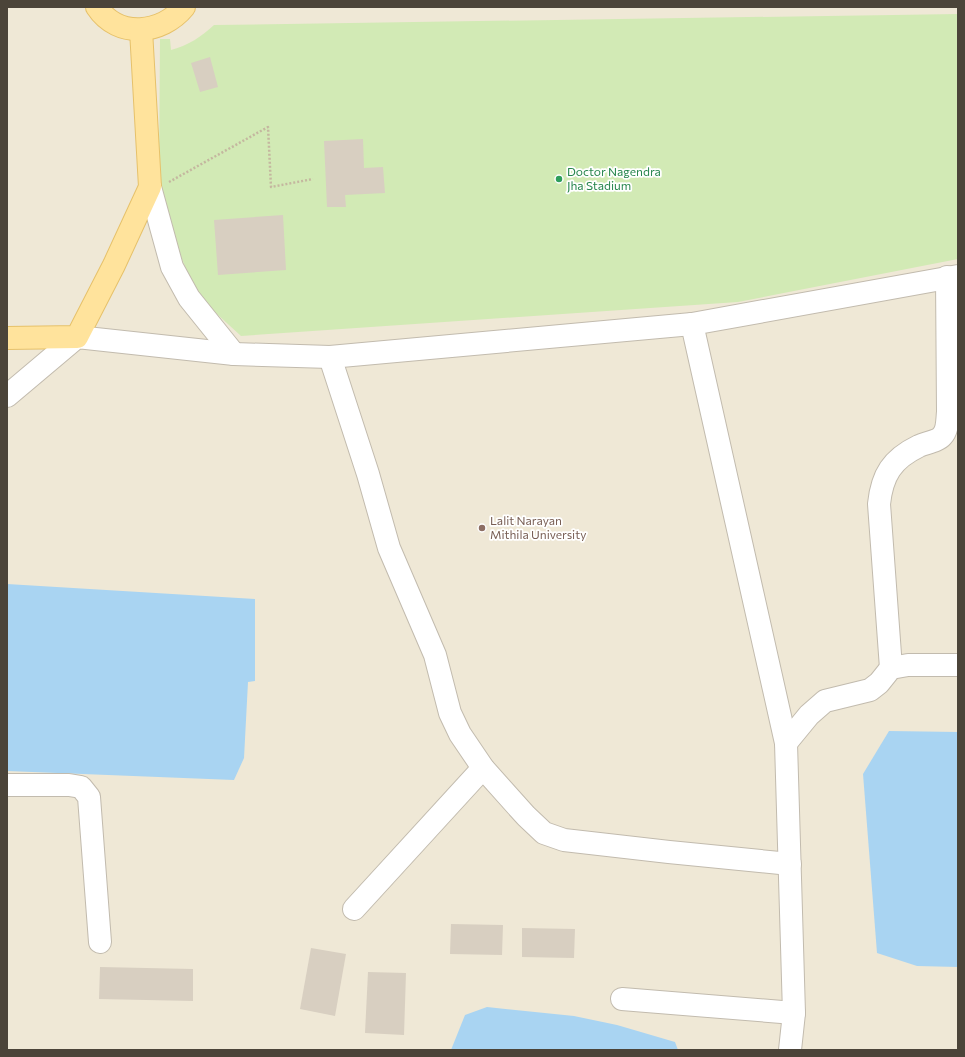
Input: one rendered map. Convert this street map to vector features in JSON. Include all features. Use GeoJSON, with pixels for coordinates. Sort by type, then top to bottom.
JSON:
{"type":"FeatureCollection","features":[{"type":"Feature","properties":{"kind":"main road"},"geometry":{"type":"LineString","coordinates":[[97,7],[108,19],[120,26],[141,30],[164,24],[171,20],[184,7]]}},
{"type":"Feature","properties":{"kind":"main road"},"geometry":{"type":"LineString","coordinates":[[7,338],[77,337],[114,265],[150,187],[141,30]]}},
{"type":"Feature","properties":{"kind":"street"},"geometry":{"type":"LineString","coordinates":[[150,187],[172,267],[189,298],[234,354]]}},
{"type":"Feature","properties":{"kind":"street"},"geometry":{"type":"LineString","coordinates":[[7,396],[77,337],[234,354],[330,357],[692,324],[953,276],[948,412],[946,429],[942,437],[919,446],[901,456],[890,468],[881,485],[879,504],[891,668]]}},
{"type":"Feature","properties":{"kind":"street"},"geometry":{"type":"LineString","coordinates":[[692,324],[786,743],[794,1013],[790,1050]]}},
{"type":"Feature","properties":{"kind":"street"},"geometry":{"type":"LineString","coordinates":[[330,357],[368,474],[389,548],[435,655],[450,713],[460,734],[483,768],[526,816],[544,833],[564,840],[790,864]]}},
{"type":"Feature","properties":{"kind":"street"},"geometry":{"type":"LineString","coordinates":[[786,743],[810,715],[825,701],[870,690],[879,683],[891,668],[908,665],[958,665]]}},
{"type":"Feature","properties":{"kind":"street"},"geometry":{"type":"LineString","coordinates":[[354,909],[483,768]]}},
{"type":"Feature","properties":{"kind":"street"},"geometry":{"type":"LineString","coordinates":[[7,785],[70,785],[81,787],[90,797],[100,942]]}},
{"type":"Feature","properties":{"kind":"street"},"geometry":{"type":"LineString","coordinates":[[622,999],[794,1013]]}},
{"type":"Feature","properties":{"kind":"path"},"geometry":{"type":"LineString","coordinates":[[150,187],[161,187],[268,127],[271,187],[313,179]]}},
{"type":"Feature","properties":{"kind":"shaded area","name":"Lalit Narayan Mithila University"},"geometry":{"type":"Polygon","coordinates":[[[7,7],[958,7],[958,1050],[7,1050],[7,7]]]}},
{"type":"Feature","properties":{"kind":"green space","name":"Doctor Nagendra Jha Stadium"},"geometry":{"type":"Polygon","coordinates":[[[958,14],[958,259],[738,302],[241,336],[206,304],[191,280],[164,218],[159,171],[160,39],[170,39],[171,50],[194,40],[214,25],[958,14]]]}},
{"type":"Feature","properties":{"kind":"water"},"geometry":{"type":"Polygon","coordinates":[[[7,584],[255,599],[255,681],[248,682],[244,758],[234,780],[7,771],[7,584]]]}},
{"type":"Feature","properties":{"kind":"water"},"geometry":{"type":"Polygon","coordinates":[[[889,731],[958,732],[958,967],[917,966],[877,953],[863,774],[889,731]]]}},
{"type":"Feature","properties":{"kind":"water"},"geometry":{"type":"Polygon","coordinates":[[[487,1007],[574,1016],[617,1025],[675,1042],[678,1050],[451,1050],[465,1015],[487,1007]]]}},
{"type":"Feature","properties":{"kind":"building"},"geometry":{"type":"Polygon","coordinates":[[[210,57],[218,87],[200,92],[191,63],[210,57]]]}},
{"type":"Feature","properties":{"kind":"building"},"geometry":{"type":"Polygon","coordinates":[[[363,139],[364,168],[383,167],[385,193],[345,195],[346,207],[327,207],[324,141],[363,139]]]}},
{"type":"Feature","properties":{"kind":"building"},"geometry":{"type":"Polygon","coordinates":[[[283,215],[286,270],[218,275],[214,220],[283,215]]]}},
{"type":"Feature","properties":{"kind":"building"},"geometry":{"type":"Polygon","coordinates":[[[451,924],[503,925],[502,955],[450,954],[451,924]]]}},
{"type":"Feature","properties":{"kind":"building"},"geometry":{"type":"Polygon","coordinates":[[[522,928],[575,929],[574,958],[522,957],[522,928]]]}},
{"type":"Feature","properties":{"kind":"building"},"geometry":{"type":"Polygon","coordinates":[[[311,948],[346,954],[335,1016],[300,1009],[311,948]]]}},
{"type":"Feature","properties":{"kind":"building"},"geometry":{"type":"Polygon","coordinates":[[[100,967],[193,969],[193,1001],[99,999],[100,967]]]}},
{"type":"Feature","properties":{"kind":"building"},"geometry":{"type":"Polygon","coordinates":[[[368,972],[406,973],[404,1035],[365,1033],[368,972]]]}},
{"type":"Feature","properties":{"kind":"place","name":"Doctor Nagendra Jha Stadium"},"geometry":{"type":"Point","coordinates":[559,179]}},
{"type":"Feature","properties":{"kind":"place","name":"Lalit Narayan Mithila University"},"geometry":{"type":"Point","coordinates":[482,528]}}]}
